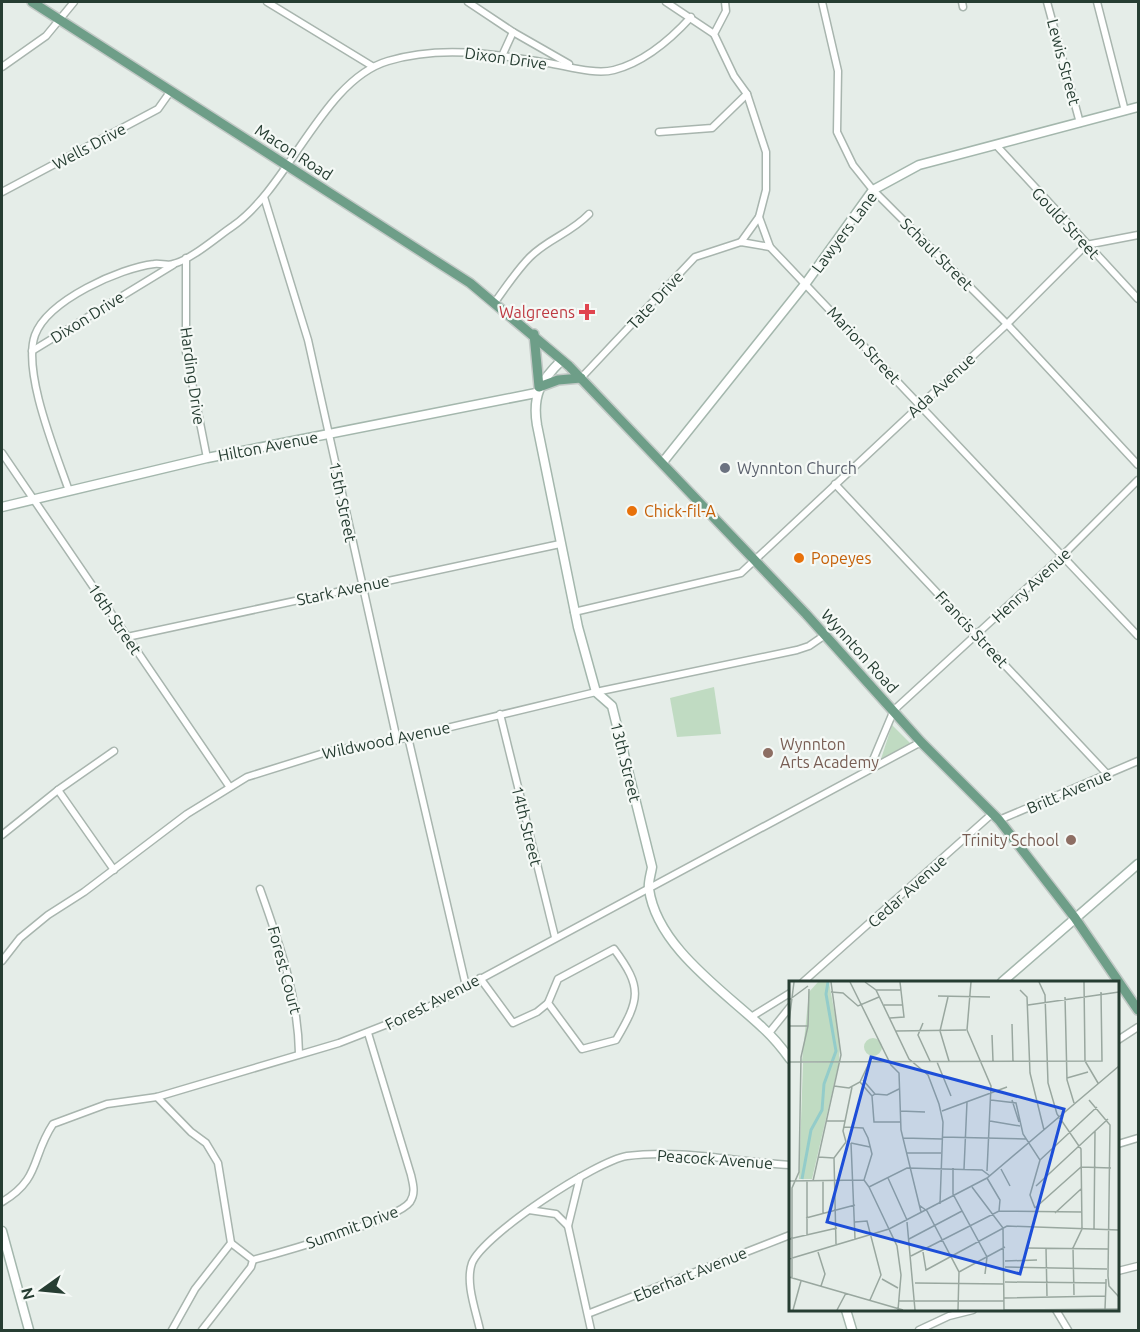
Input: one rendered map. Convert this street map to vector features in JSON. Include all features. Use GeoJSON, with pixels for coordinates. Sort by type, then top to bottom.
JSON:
{"type":"FeatureCollection","features":[{"type":"Feature","properties":{"kind":"main road","name":"Macon Road"},"geometry":{"type":"LineString","coordinates":[[32,2],[495,302],[534,334]]}},
{"type":"Feature","properties":{"kind":"main road","name":"Wynnton Road"},"geometry":{"type":"LineString","coordinates":[[534,334],[582,378],[663,462],[825,635],[921,742],[996,817],[1075,918],[1118,981]]}},
{"type":"Feature","properties":{"kind":"main road"},"geometry":{"type":"LineString","coordinates":[[534,334],[538,390],[558,380],[582,378]]}},
{"type":"Feature","properties":{"kind":"main road","name":"Wynnton Road"},"geometry":{"type":"LineString","coordinates":[[1119,982],[1138,1010]]}},
{"type":"Feature","properties":{"kind":"street"},"geometry":{"type":"LineString","coordinates":[[2,67],[46,36],[74,2]]}},
{"type":"Feature","properties":{"kind":"street"},"geometry":{"type":"LineString","coordinates":[[267,2],[372,66]]}},
{"type":"Feature","properties":{"kind":"street"},"geometry":{"type":"LineString","coordinates":[[468,2],[513,32],[575,68]]}},
{"type":"Feature","properties":{"kind":"street"},"geometry":{"type":"LineString","coordinates":[[666,2],[714,34],[734,76],[747,94],[766,152],[766,190],[759,217],[741,242]]}},
{"type":"Feature","properties":{"kind":"street"},"geometry":{"type":"LineString","coordinates":[[714,34],[726,11],[725,2]]}},
{"type":"Feature","properties":{"kind":"street","name":"Schaul Street"},"geometry":{"type":"LineString","coordinates":[[822,2],[838,71],[837,132],[853,165],[873,190],[1007,324],[1138,465]]}},
{"type":"Feature","properties":{"kind":"street","name":"Lewis Street"},"geometry":{"type":"LineString","coordinates":[[1047,2],[1080,123]]}},
{"type":"Feature","properties":{"kind":"street"},"geometry":{"type":"LineString","coordinates":[[1097,2],[1125,111]]}},
{"type":"Feature","properties":{"kind":"street","name":"Dixon Drive"},"geometry":{"type":"LineString","coordinates":[[32,351],[186,258],[236,224],[264,197],[342,93],[372,66],[436,52],[464,51],[575,68],[611,71],[635,63],[657,49],[691,17]]}},
{"type":"Feature","properties":{"kind":"street"},"geometry":{"type":"LineString","coordinates":[[502,57],[513,32]]}},
{"type":"Feature","properties":{"kind":"street","name":"Wells Drive"},"geometry":{"type":"LineString","coordinates":[[2,192],[158,109],[170,92]]}},
{"type":"Feature","properties":{"kind":"street"},"geometry":{"type":"LineString","coordinates":[[659,132],[712,128],[747,94]]}},
{"type":"Feature","properties":{"kind":"street","name":"Lawyers Lane"},"geometry":{"type":"LineString","coordinates":[[663,462],[807,283],[873,190],[919,165],[1138,107]]}},
{"type":"Feature","properties":{"kind":"street","name":"Gould Street"},"geometry":{"type":"LineString","coordinates":[[996,145],[1138,299]]}},
{"type":"Feature","properties":{"kind":"street","name":"15th Street"},"geometry":{"type":"LineString","coordinates":[[264,197],[308,340],[397,740]]}},
{"type":"Feature","properties":{"kind":"street"},"geometry":{"type":"LineString","coordinates":[[495,302],[529,258],[547,243],[568,233],[590,214]]}},
{"type":"Feature","properties":{"kind":"street","name":"Marion Street"},"geometry":{"type":"LineString","coordinates":[[759,217],[770,247],[807,283],[1138,636]]}},
{"type":"Feature","properties":{"kind":"street"},"geometry":{"type":"LineString","coordinates":[[1086,245],[1138,235]]}},
{"type":"Feature","properties":{"kind":"street","name":"Tate Drive"},"geometry":{"type":"LineString","coordinates":[[582,378],[695,257],[741,242],[770,247]]}},
{"type":"Feature","properties":{"kind":"street","name":"Ada Avenue"},"geometry":{"type":"LineString","coordinates":[[755,560],[1007,324],[1086,245]]}},
{"type":"Feature","properties":{"kind":"street","name":"Harding Drive"},"geometry":{"type":"LineString","coordinates":[[186,258],[186,352],[207,458]]}},
{"type":"Feature","properties":{"kind":"street","name":"Dixon Drive"},"geometry":{"type":"LineString","coordinates":[[69,491],[32,371],[35,334],[44,320],[62,304],[90,286],[117,274],[153,264],[173,264]]}},
{"type":"Feature","properties":{"kind":"street"},"geometry":{"type":"LineString","coordinates":[[538,390],[543,379],[562,360]]}},
{"type":"Feature","properties":{"kind":"street","name":"Hilton Avenue"},"geometry":{"type":"LineString","coordinates":[[2,507],[207,458],[538,390]]}},
{"type":"Feature","properties":{"kind":"street","name":"13th Street"},"geometry":{"type":"LineString","coordinates":[[538,390],[537,425],[574,612],[596,692],[612,706],[652,867],[648,887],[653,909],[669,936],[718,990],[769,1033],[789,1058]]}},
{"type":"Feature","properties":{"kind":"street","name":"16th Street"},"geometry":{"type":"LineString","coordinates":[[2,453],[229,786]]}},
{"type":"Feature","properties":{"kind":"street","name":"Henry Avenue"},"geometry":{"type":"LineString","coordinates":[[894,711],[1062,556],[1138,480]]}},
{"type":"Feature","properties":{"kind":"street","name":"Francis Street"},"geometry":{"type":"LineString","coordinates":[[835,484],[1108,775]]}},
{"type":"Feature","properties":{"kind":"street","name":"Stark Avenue"},"geometry":{"type":"LineString","coordinates":[[127,637],[560,544]]}},
{"type":"Feature","properties":{"kind":"street"},"geometry":{"type":"LineString","coordinates":[[574,612],[729,577],[741,573],[755,560]]}},
{"type":"Feature","properties":{"kind":"street","name":"Wildwood Avenue"},"geometry":{"type":"LineString","coordinates":[[2,961],[20,938],[114,870],[159,833],[229,786],[265,770],[330,751],[397,740],[596,692],[797,650],[809,646],[825,635]]}},
{"type":"Feature","properties":{"kind":"street"},"geometry":{"type":"LineString","coordinates":[[869,768],[894,711]]}},
{"type":"Feature","properties":{"kind":"street","name":"14th Street"},"geometry":{"type":"LineString","coordinates":[[500,714],[555,937]]}},
{"type":"Feature","properties":{"kind":"street"},"geometry":{"type":"LineString","coordinates":[[408,737],[466,986]]}},
{"type":"Feature","properties":{"kind":"street","name":"Forest Avenue"},"geometry":{"type":"LineString","coordinates":[[2,1202],[21,1191],[53,1124],[107,1104],[157,1097],[368,1033],[421,1011],[921,742]]}},
{"type":"Feature","properties":{"kind":"street"},"geometry":{"type":"LineString","coordinates":[[2,835],[58,790],[114,751]]}},
{"type":"Feature","properties":{"kind":"street","name":"Britt Avenue"},"geometry":{"type":"LineString","coordinates":[[996,817],[1108,775],[1138,761]]}},
{"type":"Feature","properties":{"kind":"street"},"geometry":{"type":"LineString","coordinates":[[58,790],[114,870]]}},
{"type":"Feature","properties":{"kind":"street","name":"Cedar Avenue"},"geometry":{"type":"LineString","coordinates":[[822,968],[996,817]]}},
{"type":"Feature","properties":{"kind":"street"},"geometry":{"type":"LineString","coordinates":[[1003,981],[1138,864]]}},
{"type":"Feature","properties":{"kind":"street","name":"Forest Court"},"geometry":{"type":"LineString","coordinates":[[260,889],[278,937],[298,1020],[299,1053]]}},
{"type":"Feature","properties":{"kind":"street"},"geometry":{"type":"LineString","coordinates":[[480,978],[513,1023],[537,1012],[548,1003],[558,979],[614,949],[628,968],[635,987],[636,1000],[616,1040],[582,1049],[548,1003]]}},
{"type":"Feature","properties":{"kind":"street"},"geometry":{"type":"LineString","coordinates":[[804,981],[822,968]]}},
{"type":"Feature","properties":{"kind":"street"},"geometry":{"type":"LineString","coordinates":[[811,981],[822,968]]}},
{"type":"Feature","properties":{"kind":"street"},"geometry":{"type":"LineString","coordinates":[[751,1017],[789,994]]}},
{"type":"Feature","properties":{"kind":"street"},"geometry":{"type":"LineString","coordinates":[[769,1033],[789,1008]]}},
{"type":"Feature","properties":{"kind":"street"},"geometry":{"type":"LineString","coordinates":[[1119,1039],[1138,1027]]}},
{"type":"Feature","properties":{"kind":"street","name":"Summit Drive"},"geometry":{"type":"LineString","coordinates":[[253,1260],[374,1222],[404,1208],[411,1200],[414,1190],[411,1175],[368,1033]]}},
{"type":"Feature","properties":{"kind":"street"},"geometry":{"type":"LineString","coordinates":[[157,1097],[191,1132],[206,1143],[218,1163],[231,1243],[253,1260],[251,1267],[202,1330]]}},
{"type":"Feature","properties":{"kind":"street"},"geometry":{"type":"LineString","coordinates":[[1119,1144],[1138,1138]]}},
{"type":"Feature","properties":{"kind":"street","name":"Peacock Avenue"},"geometry":{"type":"LineString","coordinates":[[480,1330],[470,1277],[473,1262],[527,1210],[606,1162],[653,1154],[789,1165]]}},
{"type":"Feature","properties":{"kind":"street"},"geometry":{"type":"LineString","coordinates":[[580,1177],[568,1226],[590,1313],[591,1330]]}},
{"type":"Feature","properties":{"kind":"street"},"geometry":{"type":"LineString","coordinates":[[527,1210],[544,1210],[556,1214],[568,1226]]}},
{"type":"Feature","properties":{"kind":"street"},"geometry":{"type":"LineString","coordinates":[[2,1231],[29,1330]]}},
{"type":"Feature","properties":{"kind":"street","name":"Eberhart Avenue"},"geometry":{"type":"LineString","coordinates":[[590,1313],[789,1235]]}},
{"type":"Feature","properties":{"kind":"street"},"geometry":{"type":"LineString","coordinates":[[172,1330],[195,1289],[231,1243]]}},
{"type":"Feature","properties":{"kind":"street"},"geometry":{"type":"LineString","coordinates":[[1119,1271],[1138,1266]]}},
{"type":"Feature","properties":{"kind":"street"},"geometry":{"type":"LineString","coordinates":[[846,1311],[852,1330]]}},
{"type":"Feature","properties":{"kind":"street"},"geometry":{"type":"LineString","coordinates":[[920,1330],[949,1316],[969,1311]]}},
{"type":"Feature","properties":{"kind":"street"},"geometry":{"type":"LineString","coordinates":[[1057,1311],[1068,1330]]}},
{"type":"Feature","properties":{"kind":"green space"},"geometry":{"type":"Polygon","coordinates":[[[714,687],[721,734],[677,737],[670,698],[714,687]]]}},
{"type":"Feature","properties":{"kind":"green space"},"geometry":{"type":"Polygon","coordinates":[[[892,725],[911,744],[881,759],[892,725]]]}},
{"type":"Feature","properties":{"kind":"place","name":"Walgreens"},"geometry":{"type":"Point","coordinates":[587,312]}},
{"type":"Feature","properties":{"kind":"place","name":"Wynnton Church"},"geometry":{"type":"Point","coordinates":[725,468]}},
{"type":"Feature","properties":{"kind":"place","name":"Chick-fil-A"},"geometry":{"type":"Point","coordinates":[632,511]}},
{"type":"Feature","properties":{"kind":"place","name":"Popeyes"},"geometry":{"type":"Point","coordinates":[799,558]}},
{"type":"Feature","properties":{"kind":"place","name":"Wynnton Arts Academy"},"geometry":{"type":"Point","coordinates":[768,753]}},
{"type":"Feature","properties":{"kind":"place","name":"Trinity School"},"geometry":{"type":"Point","coordinates":[1071,840]}}]}
